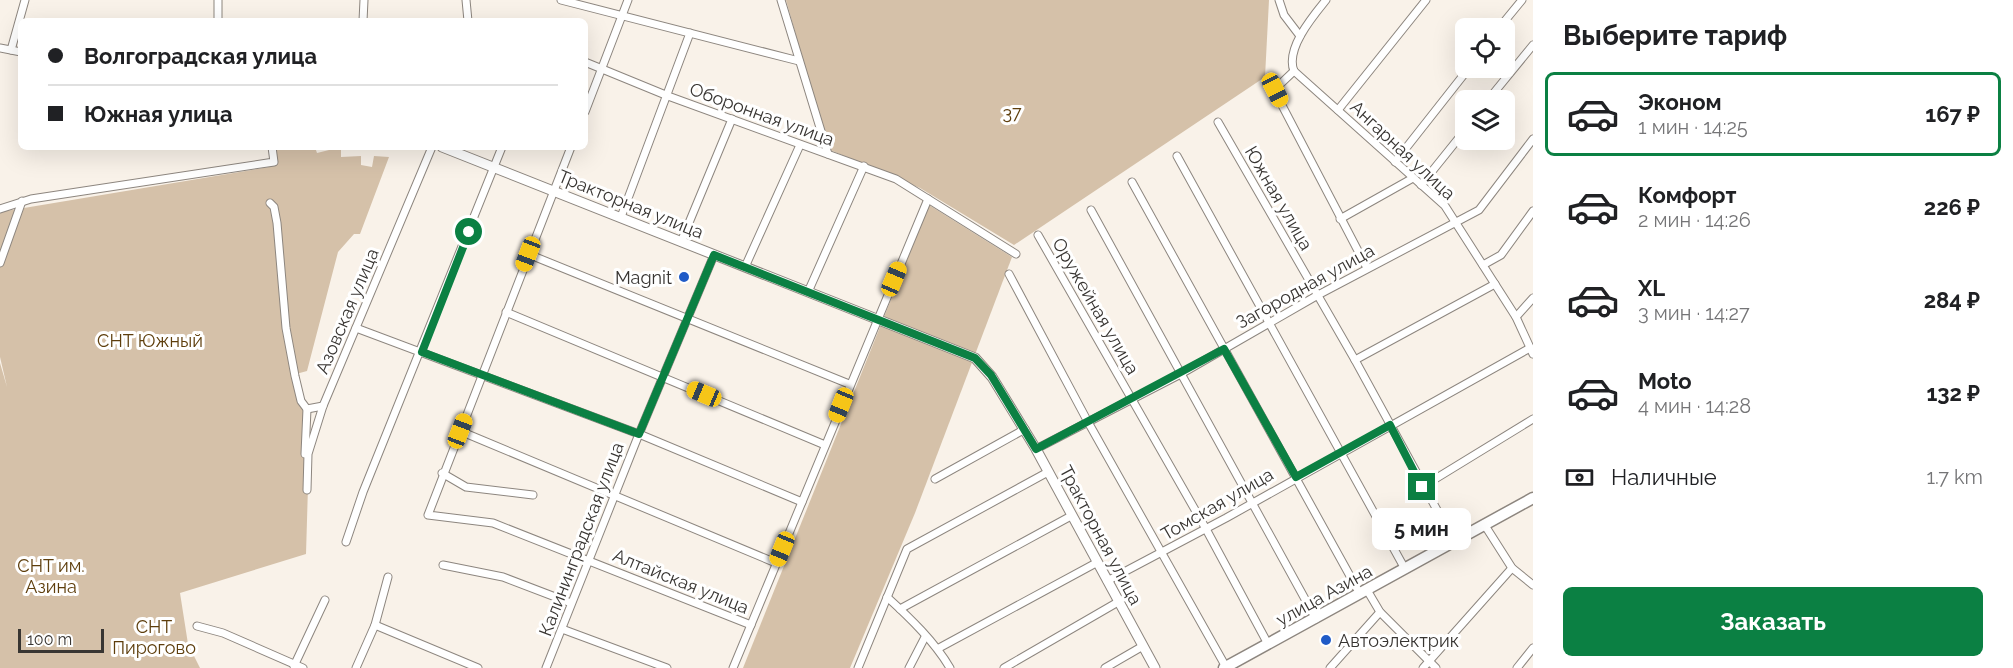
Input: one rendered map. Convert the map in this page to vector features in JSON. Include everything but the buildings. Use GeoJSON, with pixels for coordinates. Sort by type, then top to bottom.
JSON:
{"type":"FeatureCollection","features":[{"type":"Feature","properties":{"kind":"main road","name":"улица Азина"},"geometry":{"type":"LineString","coordinates":[[1225,668],[1533,498]]}},
{"type":"Feature","properties":{"kind":"street"},"geometry":{"type":"LineString","coordinates":[[20,18],[25,0]]}},
{"type":"Feature","properties":{"kind":"street"},"geometry":{"type":"LineString","coordinates":[[218,0],[218,18]]}},
{"type":"Feature","properties":{"kind":"street"},"geometry":{"type":"LineString","coordinates":[[363,18],[364,0]]}},
{"type":"Feature","properties":{"kind":"street"},"geometry":{"type":"LineString","coordinates":[[466,0],[469,18]]}},
{"type":"Feature","properties":{"kind":"street"},"geometry":{"type":"LineString","coordinates":[[561,0],[799,61]]}},
{"type":"Feature","properties":{"kind":"street"},"geometry":{"type":"LineString","coordinates":[[588,105],[628,0]]}},
{"type":"Feature","properties":{"kind":"street"},"geometry":{"type":"LineString","coordinates":[[781,0],[828,154]]}},
{"type":"Feature","properties":{"kind":"street"},"geometry":{"type":"LineString","coordinates":[[1279,0],[1284,15],[1300,36]]}},
{"type":"Feature","properties":{"kind":"street"},"geometry":{"type":"LineString","coordinates":[[1326,0],[1300,36],[1292,65],[1294,71],[1275,90],[1340,219],[1368,268]]}},
{"type":"Feature","properties":{"kind":"street"},"geometry":{"type":"LineString","coordinates":[[1338,110],[1426,0]]}},
{"type":"Feature","properties":{"kind":"street"},"geometry":{"type":"LineString","coordinates":[[1507,18],[1522,0]]}},
{"type":"Feature","properties":{"kind":"street"},"geometry":{"type":"LineString","coordinates":[[11,50],[18,25]]}},
{"type":"Feature","properties":{"kind":"street"},"geometry":{"type":"LineString","coordinates":[[621,217],[690,33]]}},
{"type":"Feature","properties":{"kind":"street"},"geometry":{"type":"LineString","coordinates":[[1496,90],[1533,45]]}},
{"type":"Feature","properties":{"kind":"street"},"geometry":{"type":"LineString","coordinates":[[0,48],[18,51]]}},
{"type":"Feature","properties":{"kind":"street","name":"Оборонная улица"},"geometry":{"type":"LineString","coordinates":[[588,63],[668,96],[896,179],[1016,254]]}},
{"type":"Feature","properties":{"kind":"street","name":"Ангарная улица"},"geometry":{"type":"LineString","coordinates":[[1294,71],[1445,206],[1516,318],[1532,351]]}},
{"type":"Feature","properties":{"kind":"street"},"geometry":{"type":"LineString","coordinates":[[1395,162],[1461,78]]}},
{"type":"Feature","properties":{"kind":"street"},"geometry":{"type":"LineString","coordinates":[[681,242],[732,119]]}},
{"type":"Feature","properties":{"kind":"street","name":"Южная улица"},"geometry":{"type":"LineString","coordinates":[[1218,122],[1355,360],[1422,487],[1454,542]]}},
{"type":"Feature","properties":{"kind":"street","name":"Загородная улица"},"geometry":{"type":"LineString","coordinates":[[1036,449],[1179,375],[1318,295],[1479,210],[1533,139]]}},
{"type":"Feature","properties":{"kind":"street"},"geometry":{"type":"LineString","coordinates":[[1421,185],[1455,143]]}},
{"type":"Feature","properties":{"kind":"street"},"geometry":{"type":"LineString","coordinates":[[745,267],[800,145]]}},
{"type":"Feature","properties":{"kind":"street"},"geometry":{"type":"LineString","coordinates":[[0,209],[22,201],[274,162],[272,150]]}},
{"type":"Feature","properties":{"kind":"street","name":"Азовская улица"},"geometry":{"type":"LineString","coordinates":[[307,490],[308,454],[323,406],[431,150]]}},
{"type":"Feature","properties":{"kind":"street","name":"Тракторная улица"},"geometry":{"type":"LineString","coordinates":[[449,150],[975,358],[991,375],[1025,429],[1155,668]]}},
{"type":"Feature","properties":{"kind":"street"},"geometry":{"type":"LineString","coordinates":[[346,542],[363,492],[422,352],[501,150]]}},
{"type":"Feature","properties":{"kind":"street"},"geometry":{"type":"LineString","coordinates":[[533,495],[466,487],[442,473],[570,150]]}},
{"type":"Feature","properties":{"kind":"street"},"geometry":{"type":"LineString","coordinates":[[1176,156],[1405,569]]}},
{"type":"Feature","properties":{"kind":"street"},"geometry":{"type":"LineString","coordinates":[[808,292],[864,166]]}},
{"type":"Feature","properties":{"kind":"street"},"geometry":{"type":"LineString","coordinates":[[1340,219],[1413,178]]}},
{"type":"Feature","properties":{"kind":"street"},"geometry":{"type":"LineString","coordinates":[[1132,182],[1296,477],[1364,592],[1380,612],[1436,668]]}},
{"type":"Feature","properties":{"kind":"street"},"geometry":{"type":"LineString","coordinates":[[733,668],[849,384],[928,199]]}},
{"type":"Feature","properties":{"kind":"street"},"geometry":{"type":"LineString","coordinates":[[0,263],[22,201]]}},
{"type":"Feature","properties":{"kind":"street"},"geometry":{"type":"LineString","coordinates":[[270,203],[274,207],[278,223],[286,328],[301,401],[307,409],[302,498]]}},
{"type":"Feature","properties":{"kind":"street"},"geometry":{"type":"LineString","coordinates":[[1091,210],[1179,375],[1316,619]]}},
{"type":"Feature","properties":{"kind":"street"},"geometry":{"type":"LineString","coordinates":[[1483,265],[1501,255],[1533,211]]}},
{"type":"Feature","properties":{"kind":"street","name":"Оружейная улица"},"geometry":{"type":"LineString","coordinates":[[1038,235],[1206,529],[1268,645]]}},
{"type":"Feature","properties":{"kind":"street"},"geometry":{"type":"LineString","coordinates":[[528,254],[849,384]]}},
{"type":"Feature","properties":{"kind":"street","name":"Калининградская улица"},"geometry":{"type":"LineString","coordinates":[[546,668],[639,434],[714,255]]}},
{"type":"Feature","properties":{"kind":"street"},"geometry":{"type":"LineString","coordinates":[[1009,274],[1088,422],[1225,668]]}},
{"type":"Feature","properties":{"kind":"street"},"geometry":{"type":"LineString","coordinates":[[1355,360],[1495,284]]}},
{"type":"Feature","properties":{"kind":"street"},"geometry":{"type":"LineString","coordinates":[[1516,318],[1533,298]]}},
{"type":"Feature","properties":{"kind":"street"},"geometry":{"type":"LineString","coordinates":[[506,312],[825,446]]}},
{"type":"Feature","properties":{"kind":"street"},"geometry":{"type":"LineString","coordinates":[[356,328],[639,434],[801,502]]}},
{"type":"Feature","properties":{"kind":"street","name":"Томская улица"},"geometry":{"type":"LineString","coordinates":[[1107,581],[1206,529],[1250,502],[1390,425],[1532,351]]}},
{"type":"Feature","properties":{"kind":"street"},"geometry":{"type":"LineString","coordinates":[[307,409],[323,406]]}},
{"type":"Feature","properties":{"kind":"street"},"geometry":{"type":"LineString","coordinates":[[1422,487],[1533,418]]}},
{"type":"Feature","properties":{"kind":"street"},"geometry":{"type":"LineString","coordinates":[[935,479],[1025,429]]}},
{"type":"Feature","properties":{"kind":"street"},"geometry":{"type":"LineString","coordinates":[[460,431],[776,563]]}},
{"type":"Feature","properties":{"kind":"street"},"geometry":{"type":"LineString","coordinates":[[858,668],[906,549],[1048,472]]}},
{"type":"Feature","properties":{"kind":"street","name":"Алтайская улица"},"geometry":{"type":"LineString","coordinates":[[442,473],[428,515],[493,523],[751,625]]}},
{"type":"Feature","properties":{"kind":"street"},"geometry":{"type":"LineString","coordinates":[[900,609],[1071,516]]}},
{"type":"Feature","properties":{"kind":"street"},"geometry":{"type":"LineString","coordinates":[[1484,524],[1512,568],[1533,585]]}},
{"type":"Feature","properties":{"kind":"street"},"geometry":{"type":"LineString","coordinates":[[939,648],[1096,563]]}},
{"type":"Feature","properties":{"kind":"street"},"geometry":{"type":"LineString","coordinates":[[443,565],[503,577],[571,603]]}},
{"type":"Feature","properties":{"kind":"street"},"geometry":{"type":"LineString","coordinates":[[1423,668],[1512,568]]}},
{"type":"Feature","properties":{"kind":"street"},"geometry":{"type":"LineString","coordinates":[[356,668],[375,625],[388,577]]}},
{"type":"Feature","properties":{"kind":"street"},"geometry":{"type":"LineString","coordinates":[[887,597],[925,637],[939,648],[950,668]]}},
{"type":"Feature","properties":{"kind":"street"},"geometry":{"type":"LineString","coordinates":[[294,666],[325,600]]}},
{"type":"Feature","properties":{"kind":"street"},"geometry":{"type":"LineString","coordinates":[[1004,668],[1118,602]]}},
{"type":"Feature","properties":{"kind":"street"},"geometry":{"type":"LineString","coordinates":[[1330,668],[1380,612]]}},
{"type":"Feature","properties":{"kind":"street"},"geometry":{"type":"LineString","coordinates":[[375,625],[478,668]]}},
{"type":"Feature","properties":{"kind":"street"},"geometry":{"type":"LineString","coordinates":[[197,626],[223,633],[303,668]]}},
{"type":"Feature","properties":{"kind":"street"},"geometry":{"type":"LineString","coordinates":[[562,629],[667,668]]}},
{"type":"Feature","properties":{"kind":"street"},"geometry":{"type":"LineString","coordinates":[[909,668],[925,637]]}},
{"type":"Feature","properties":{"kind":"street"},"geometry":{"type":"LineString","coordinates":[[1105,668],[1143,646]]}},
{"type":"Feature","properties":{"kind":"street"},"geometry":{"type":"LineString","coordinates":[[1516,668],[1533,648]]}},
{"type":"Feature","properties":{"kind":"green space","name":"37"},"geometry":{"type":"Polygon","coordinates":[[[786,0],[1269,0],[1265,77],[1014,245],[920,188],[828,149],[786,0]]]}},
{"type":"Feature","properties":{"kind":"green space","name":"СНТ Южный"},"geometry":{"type":"Polygon","coordinates":[[[276,150],[316,150],[317,153],[341,150],[341,157],[361,156],[361,165],[372,167],[374,156],[389,157],[360,234],[354,234],[338,252],[307,371],[296,374],[310,419],[306,554],[180,593],[188,644],[200,668],[0,668],[0,363],[7,387],[0,357],[0,212],[269,167],[275,164],[276,150]]]}},
{"type":"Feature","properties":{"kind":"green space"},"geometry":{"type":"Polygon","coordinates":[[[929,205],[1012,257],[915,513],[850,668],[743,668],[929,205]]]}},
{"type":"Feature","properties":{"kind":"place","name":"Magnit"},"geometry":{"type":"Point","coordinates":[684,277]}},
{"type":"Feature","properties":{"kind":"place","name":"Автоэлектрик"},"geometry":{"type":"Point","coordinates":[1326,640]}},
{"type":"Feature","properties":{"kind":"route"},"geometry":{"type":"LineString","coordinates":[[469,232],[422,352],[639,434],[714,255],[975,358],[991,375],[1036,449],[1179,375],[1224,349],[1296,477],[1390,425],[1422,487]]}},
{"type":"Feature","properties":{"kind":"park label","name":"СНТ им. Азина"},"geometry":{"type":"Point","coordinates":[51,575]}},
{"type":"Feature","properties":{"kind":"park label","name":"СНТ Пирогово"},"geometry":{"type":"Point","coordinates":[154,636]}}]}
